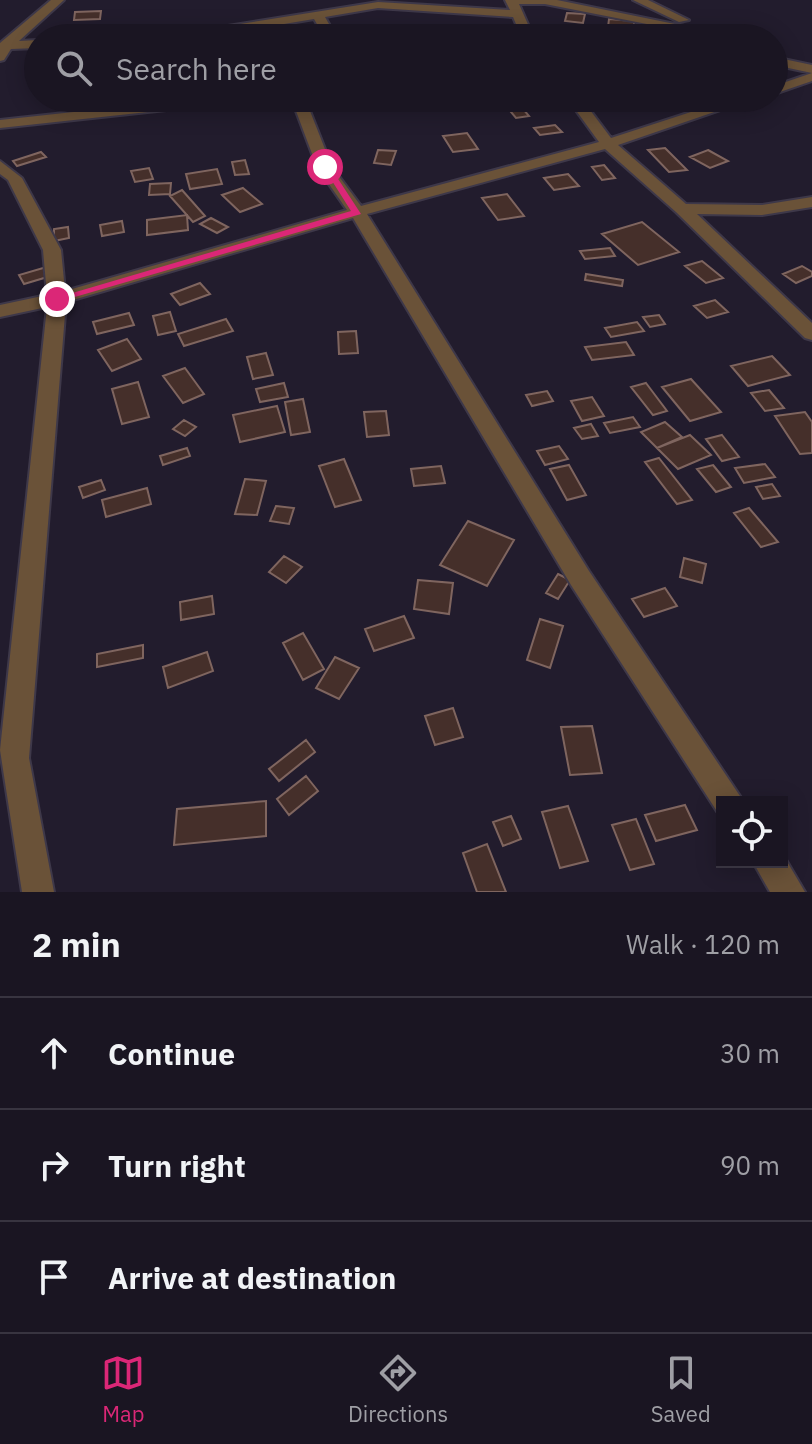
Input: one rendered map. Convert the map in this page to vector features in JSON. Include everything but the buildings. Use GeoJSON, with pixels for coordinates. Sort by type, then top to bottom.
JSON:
{"type":"FeatureCollection","features":[{"type":"Feature","properties":{"kind":"street"},"geometry":{"type":"LineString","coordinates":[[31,24],[59,0]]}},
{"type":"Feature","properties":{"kind":"street"},"geometry":{"type":"LineString","coordinates":[[639,0],[693,24]]}},
{"type":"Feature","properties":{"kind":"street"},"geometry":{"type":"LineString","coordinates":[[259,24],[394,4],[482,6],[545,1],[662,24]]}},
{"type":"Feature","properties":{"kind":"street"},"geometry":{"type":"LineString","coordinates":[[512,5],[521,24]]}},
{"type":"Feature","properties":{"kind":"street"},"geometry":{"type":"LineString","coordinates":[[317,14],[323,24]]}},
{"type":"Feature","properties":{"kind":"street"},"geometry":{"type":"LineString","coordinates":[[2,49],[24,30]]}},
{"type":"Feature","properties":{"kind":"street"},"geometry":{"type":"LineString","coordinates":[[2,49],[24,46]]}},
{"type":"Feature","properties":{"kind":"street"},"geometry":{"type":"LineString","coordinates":[[788,64],[812,69]]}},
{"type":"Feature","properties":{"kind":"street"},"geometry":{"type":"LineString","coordinates":[[788,85],[812,77]]}},
{"type":"Feature","properties":{"kind":"street"},"geometry":{"type":"LineString","coordinates":[[0,124],[111,112]]}},
{"type":"Feature","properties":{"kind":"street"},"geometry":{"type":"LineString","coordinates":[[303,112],[325,167],[357,212],[580,578],[725,796]]}},
{"type":"Feature","properties":{"kind":"street"},"geometry":{"type":"LineString","coordinates":[[585,112],[608,144],[682,209],[812,334]]}},
{"type":"Feature","properties":{"kind":"street"},"geometry":{"type":"LineString","coordinates":[[0,311],[57,299],[357,212],[608,144],[705,112]]}},
{"type":"Feature","properties":{"kind":"street"},"geometry":{"type":"LineString","coordinates":[[0,166],[14,178],[52,250],[57,299],[14,758],[38,892]]}},
{"type":"Feature","properties":{"kind":"street"},"geometry":{"type":"LineString","coordinates":[[682,209],[762,210],[812,202]]}},
{"type":"Feature","properties":{"kind":"street"},"geometry":{"type":"LineString","coordinates":[[773,868],[789,892]]}},
{"type":"Feature","properties":{"kind":"route"},"geometry":{"type":"LineString","coordinates":[[57,299],[357,212],[325,167]]}}]}
